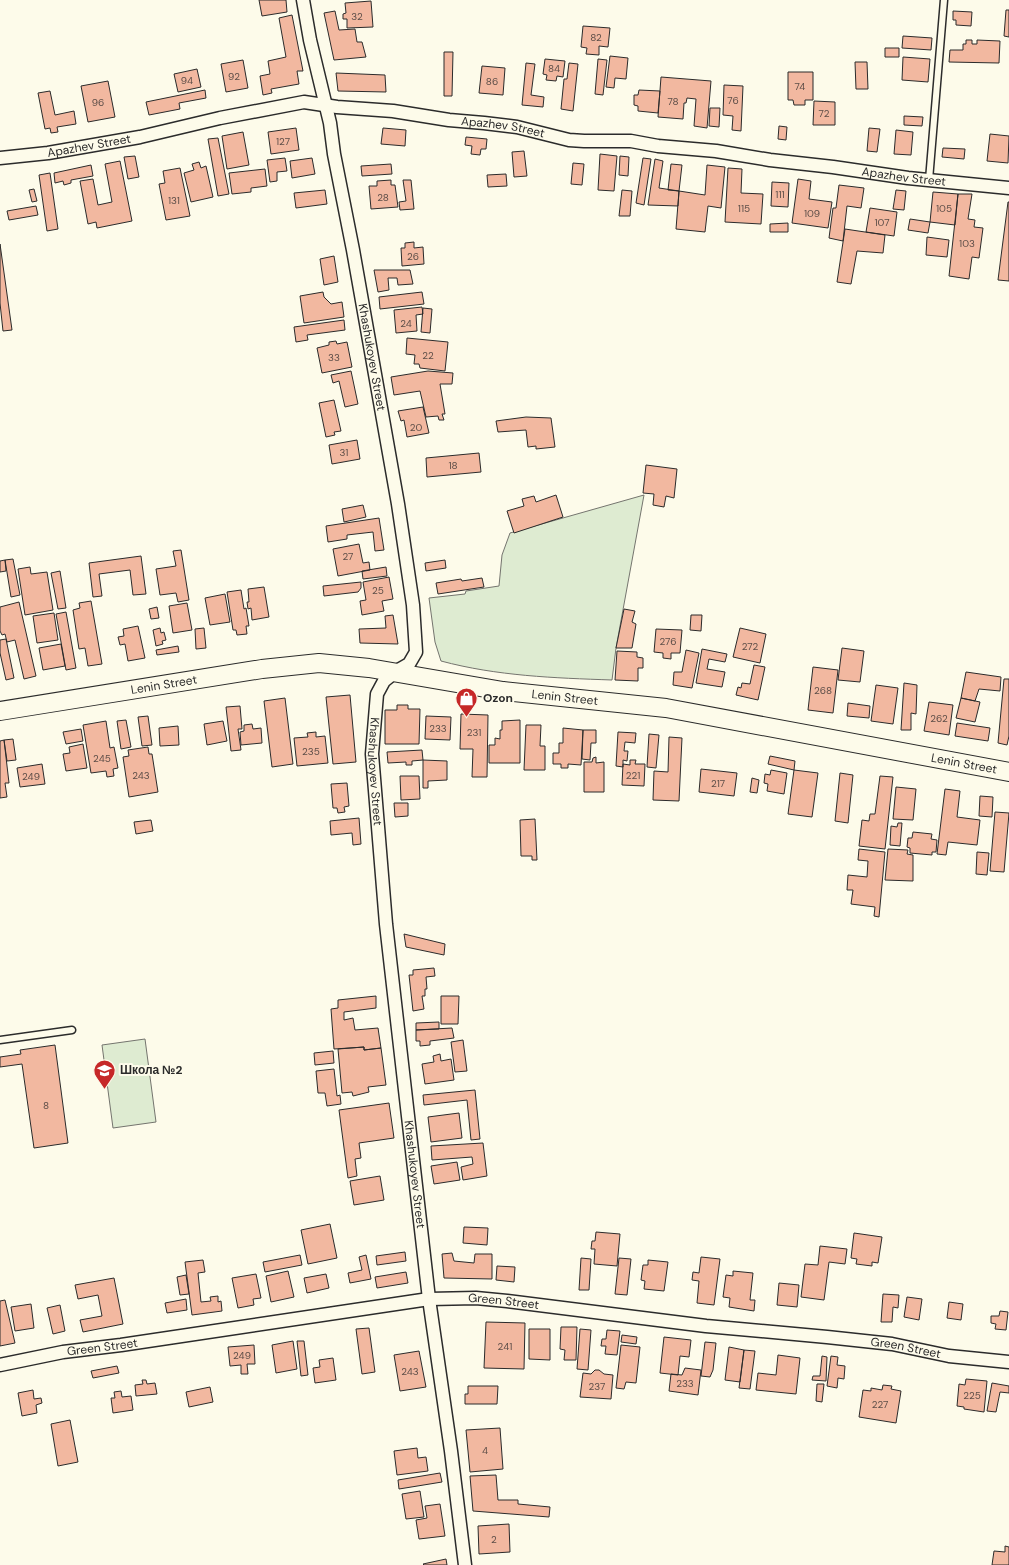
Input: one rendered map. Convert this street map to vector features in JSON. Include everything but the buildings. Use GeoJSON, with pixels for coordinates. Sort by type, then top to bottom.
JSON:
{"type":"FeatureCollection","features":[{"type":"Feature","properties":{"kind":"street","name":"Khashukoyev Street"},"geometry":{"type":"LineString","coordinates":[[303,0],[310,40],[330,123],[334,154],[398,504],[413,605],[416,652],[409,664],[394,672],[384,681],[377,694],[372,754],[386,924],[429,1299],[465,1565]]}},
{"type":"Feature","properties":{"kind":"street","name":"Apazhev Street"},"geometry":{"type":"LineString","coordinates":[[0,158],[48,153],[140,137],[220,118],[304,102],[392,111],[449,120],[484,122],[576,140],[631,141],[929,180],[1009,188]]}},
{"type":"Feature","properties":{"kind":"street","name":"Lenin Street"},"geometry":{"type":"LineString","coordinates":[[0,711],[293,665],[334,664],[394,672],[503,691],[666,708],[1009,772]]}},
{"type":"Feature","properties":{"kind":"street","name":"Green Street"},"geometry":{"type":"LineString","coordinates":[[0,1364],[63,1352],[429,1299],[476,1298],[507,1300],[706,1326],[828,1336],[892,1344],[958,1357],[1009,1362]]}},
{"type":"Feature","properties":{"kind":"lane"},"geometry":{"type":"LineString","coordinates":[[929,180],[944,0]]}},
{"type":"Feature","properties":{"kind":"lane"},"geometry":{"type":"LineString","coordinates":[[0,1040],[72,1030]]}},
{"type":"Feature","properties":{"kind":"green space"},"geometry":{"type":"Polygon","coordinates":[[[644,495],[616,648],[612,680],[504,673],[441,661],[435,642],[429,598],[465,594],[466,591],[499,586],[502,555],[510,533],[644,495]]]}},
{"type":"Feature","properties":{"kind":"green space"},"geometry":{"type":"Polygon","coordinates":[[[145,1039],[156,1122],[113,1128],[102,1045],[145,1039]]]}},
{"type":"Feature","properties":{"kind":"place","name":"Ozon"},"geometry":{"type":"Point","coordinates":[467,717]}},
{"type":"Feature","properties":{"kind":"place","name":"Школа №2"},"geometry":{"type":"Point","coordinates":[104,1089]}}]}
